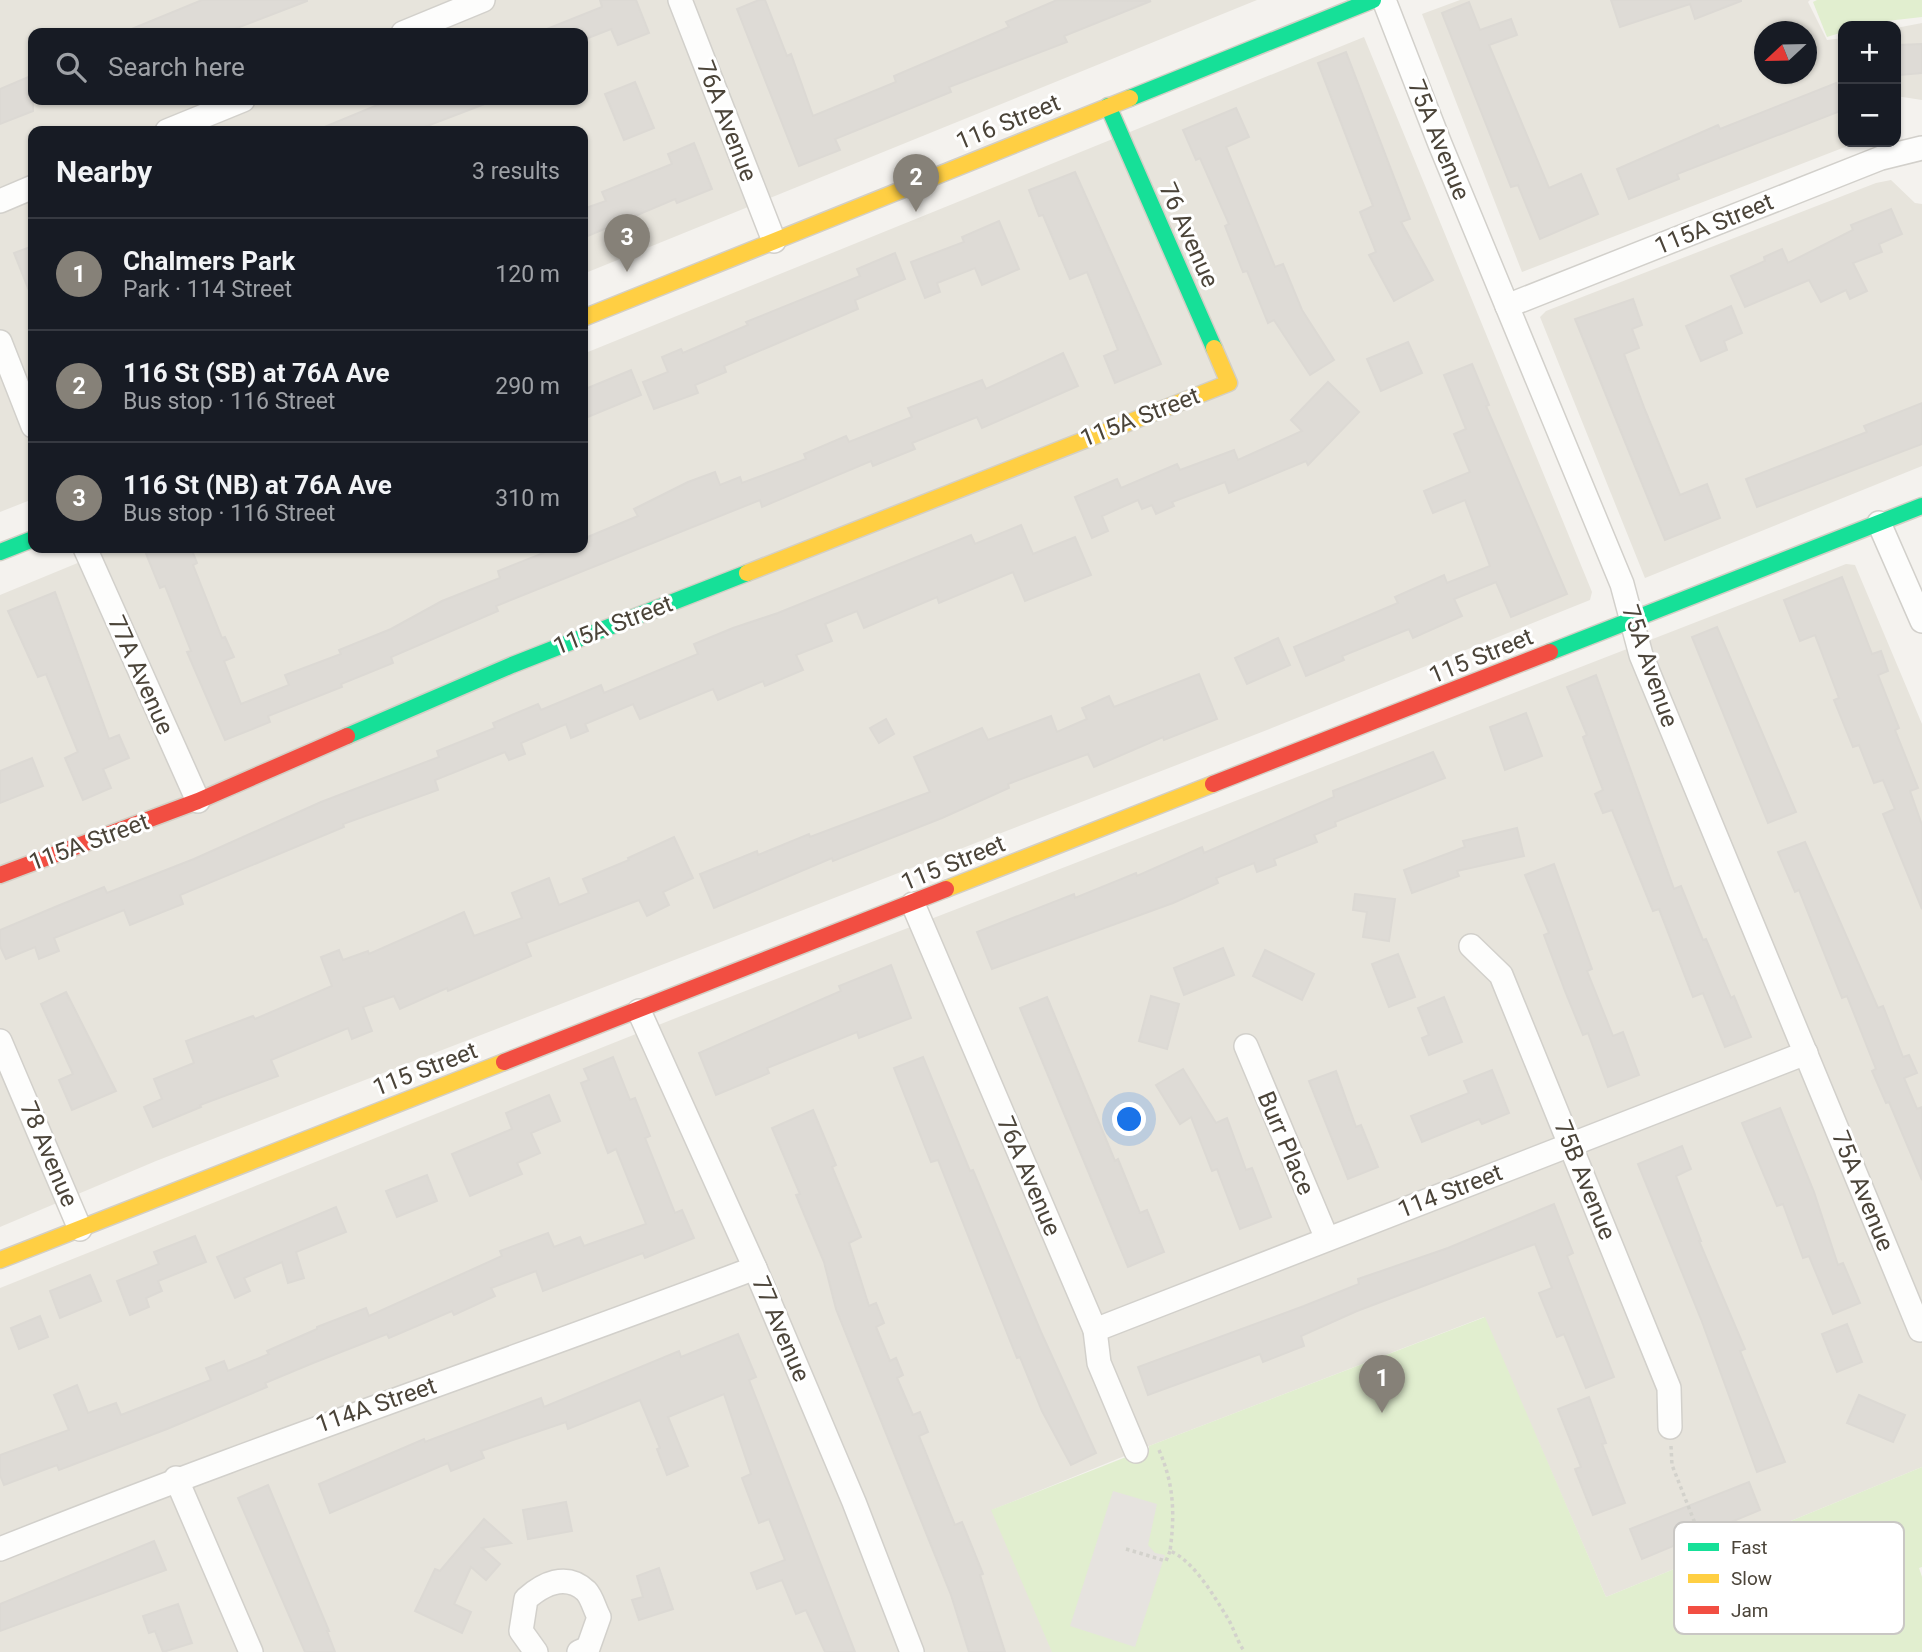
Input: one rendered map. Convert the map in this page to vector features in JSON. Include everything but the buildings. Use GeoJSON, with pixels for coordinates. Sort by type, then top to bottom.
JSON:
{"type":"FeatureCollection","features":[{"type":"Feature","properties":{"kind":"street"},"geometry":{"type":"LineString","coordinates":[[415,28],[483,0]]}},
{"type":"Feature","properties":{"kind":"street","name":"76A Avenue"},"geometry":{"type":"LineString","coordinates":[[680,0],[774,241]]}},
{"type":"Feature","properties":{"kind":"street","name":"116 Street"},"geometry":{"type":"LineString","coordinates":[[588,316],[1373,0]]}},
{"type":"Feature","properties":{"kind":"street","name":"75A Avenue"},"geometry":{"type":"LineString","coordinates":[[1384,0],[1622,584],[1642,655],[1920,1330]]}},
{"type":"Feature","properties":{"kind":"street"},"geometry":{"type":"LineString","coordinates":[[179,126],[231,105]]}},
{"type":"Feature","properties":{"kind":"street","name":"76 Avenue"},"geometry":{"type":"LineString","coordinates":[[1108,106],[1229,383]]}},
{"type":"Feature","properties":{"kind":"street","name":"115A Street"},"geometry":{"type":"LineString","coordinates":[[1507,306],[1881,158],[1922,148]]}},
{"type":"Feature","properties":{"kind":"street"},"geometry":{"type":"LineString","coordinates":[[0,201],[28,189]]}},
{"type":"Feature","properties":{"kind":"street"},"geometry":{"type":"LineString","coordinates":[[0,342],[28,413]]}},
{"type":"Feature","properties":{"kind":"street","name":"115A Street"},"geometry":{"type":"LineString","coordinates":[[0,875],[198,802],[513,664],[1229,383]]}},
{"type":"Feature","properties":{"kind":"street","name":"115 Street"},"geometry":{"type":"LineString","coordinates":[[0,1259],[913,904],[1922,506]]}},
{"type":"Feature","properties":{"kind":"street"},"geometry":{"type":"LineString","coordinates":[[1879,523],[1922,621]]}},
{"type":"Feature","properties":{"kind":"street"},"geometry":{"type":"LineString","coordinates":[[0,552],[28,541]]}},
{"type":"Feature","properties":{"kind":"street","name":"77A Avenue"},"geometry":{"type":"LineString","coordinates":[[87,553],[198,802]]}},
{"type":"Feature","properties":{"kind":"street","name":"76A Avenue"},"geometry":{"type":"LineString","coordinates":[[913,904],[1095,1329],[1099,1363],[1136,1451]]}},
{"type":"Feature","properties":{"kind":"street","name":"75B Avenue"},"geometry":{"type":"LineString","coordinates":[[1471,946],[1501,975],[1670,1388],[1670,1427]]}},
{"type":"Feature","properties":{"kind":"street","name":"77 Avenue"},"geometry":{"type":"LineString","coordinates":[[639,1011],[755,1268],[854,1502],[912,1652]]}},
{"type":"Feature","properties":{"kind":"street","name":"78 Avenue"},"geometry":{"type":"LineString","coordinates":[[0,1041],[80,1229]]}},
{"type":"Feature","properties":{"kind":"street","name":"Burr Place"},"geometry":{"type":"LineString","coordinates":[[1246,1045],[1327,1240]]}},
{"type":"Feature","properties":{"kind":"street","name":"114 Street"},"geometry":{"type":"LineString","coordinates":[[1095,1329],[1806,1053]]}},
{"type":"Feature","properties":{"kind":"street","name":"114A Street"},"geometry":{"type":"LineString","coordinates":[[0,1549],[176,1478],[755,1268]]}},
{"type":"Feature","properties":{"kind":"street"},"geometry":{"type":"LineString","coordinates":[[176,1478],[251,1652]]}},
{"type":"Feature","properties":{"kind":"street"},"geometry":{"type":"LineString","coordinates":[[535,1652],[521,1631],[526,1599],[543,1584],[566,1581],[586,1592],[599,1617],[588,1648],[579,1652]]}},
{"type":"Feature","properties":{"kind":"path"},"geometry":{"type":"LineString","coordinates":[[1670,1427],[1672,1465],[1694,1522]]}},
{"type":"Feature","properties":{"kind":"path"},"geometry":{"type":"LineString","coordinates":[[1126,1549],[1166,1561],[1170,1551],[1175,1510],[1168,1470],[1157,1447],[1136,1451]]}},
{"type":"Feature","properties":{"kind":"path"},"geometry":{"type":"LineString","coordinates":[[1170,1551],[1181,1555],[1195,1572],[1228,1618],[1245,1652]]}},
{"type":"Feature","properties":{"kind":"shaded area"},"geometry":{"type":"Polygon","coordinates":[[[0,0],[1257,0],[588,272],[588,126],[28,126],[28,501],[0,512],[0,0]]]}},
{"type":"Feature","properties":{"kind":"shaded area"},"geometry":{"type":"Polygon","coordinates":[[[1460,0],[1810,0],[1808,2],[1827,40],[1838,39],[1838,147],[1845,147],[1522,272],[1422,14],[1460,0]]]}},
{"type":"Feature","properties":{"kind":"shaded area"},"geometry":{"type":"Polygon","coordinates":[[[1922,23],[1922,100],[1901,97],[1901,27],[1922,23]]]}},
{"type":"Feature","properties":{"kind":"shaded area"},"geometry":{"type":"Polygon","coordinates":[[[1364,37],[1592,592],[1590,600],[1267,730],[156,1161],[0,1227],[0,595],[102,553],[588,553],[588,352],[1364,37]]]}},
{"type":"Feature","properties":{"kind":"shaded area"},"geometry":{"type":"Polygon","coordinates":[[[1891,180],[1915,203],[1922,204],[1922,466],[1645,578],[1540,317],[1546,311],[1876,183],[1891,180]]]}},
{"type":"Feature","properties":{"kind":"shaded area"},"geometry":{"type":"Polygon","coordinates":[[[1846,564],[1855,565],[1922,724],[1922,1467],[1788,1522],[1674,1522],[1674,1569],[1606,1597],[1484,1317],[1149,1446],[992,1510],[1053,1652],[0,1652],[0,1288],[681,1016],[1846,564]]]}},
{"type":"Feature","properties":{"kind":"shaded area"},"geometry":{"type":"Polygon","coordinates":[[[1113,1491],[1157,1504],[1148,1545],[1155,1553],[1165,1555],[1135,1647],[1070,1626],[1113,1491]]]}},
{"type":"Feature","properties":{"kind":"green space"},"geometry":{"type":"Polygon","coordinates":[[[1922,0],[1922,17],[1887,21],[1838,21],[1838,34],[1827,37],[1813,2],[1922,0]]]}},
{"type":"Feature","properties":{"kind":"green space"},"geometry":{"type":"Polygon","coordinates":[[[1485,1317],[1606,1597],[1674,1569],[1674,1634],[1904,1634],[1904,1522],[1788,1522],[1922,1467],[1922,1567],[1919,1568],[1922,1577],[1922,1652],[1052,1652],[991,1510],[1149,1446],[1485,1317]]]}},
{"type":"Feature","properties":{"kind":"traffic: fast"},"geometry":{"type":"LineString","coordinates":[[1130,98],[1373,0]]}},
{"type":"Feature","properties":{"kind":"traffic: fast"},"geometry":{"type":"LineString","coordinates":[[1108,106],[1214,348]]}},
{"type":"Feature","properties":{"kind":"traffic: fast"},"geometry":{"type":"LineString","coordinates":[[1550,652],[1922,506]]}},
{"type":"Feature","properties":{"kind":"traffic: fast"},"geometry":{"type":"LineString","coordinates":[[0,552],[28,541]]}},
{"type":"Feature","properties":{"kind":"traffic: fast"},"geometry":{"type":"LineString","coordinates":[[347,736],[512,665],[747,573]]}},
{"type":"Feature","properties":{"kind":"traffic: slow"},"geometry":{"type":"LineString","coordinates":[[588,316],[1130,98]]}},
{"type":"Feature","properties":{"kind":"traffic: slow"},"geometry":{"type":"LineString","coordinates":[[747,573],[1229,383],[1214,348]]}},
{"type":"Feature","properties":{"kind":"traffic: slow"},"geometry":{"type":"LineString","coordinates":[[946,889],[1213,784]]}},
{"type":"Feature","properties":{"kind":"traffic: slow"},"geometry":{"type":"LineString","coordinates":[[0,1260],[504,1062]]}},
{"type":"Feature","properties":{"kind":"traffic: jam"},"geometry":{"type":"LineString","coordinates":[[1213,784],[1550,652]]}},
{"type":"Feature","properties":{"kind":"traffic: jam"},"geometry":{"type":"LineString","coordinates":[[0,875],[198,801],[347,736]]}},
{"type":"Feature","properties":{"kind":"traffic: jam"},"geometry":{"type":"LineString","coordinates":[[504,1062],[946,889]]}},
{"type":"Feature","properties":{"kind":"place","name":"116 St (SB) at 76A Ave"},"geometry":{"type":"Point","coordinates":[916,212]}},
{"type":"Feature","properties":{"kind":"place","name":"116 St (NB) at 76A Ave"},"geometry":{"type":"Point","coordinates":[627,272]}},
{"type":"Feature","properties":{"kind":"place","name":"Chalmers Park"},"geometry":{"type":"Point","coordinates":[1382,1413]}}]}
